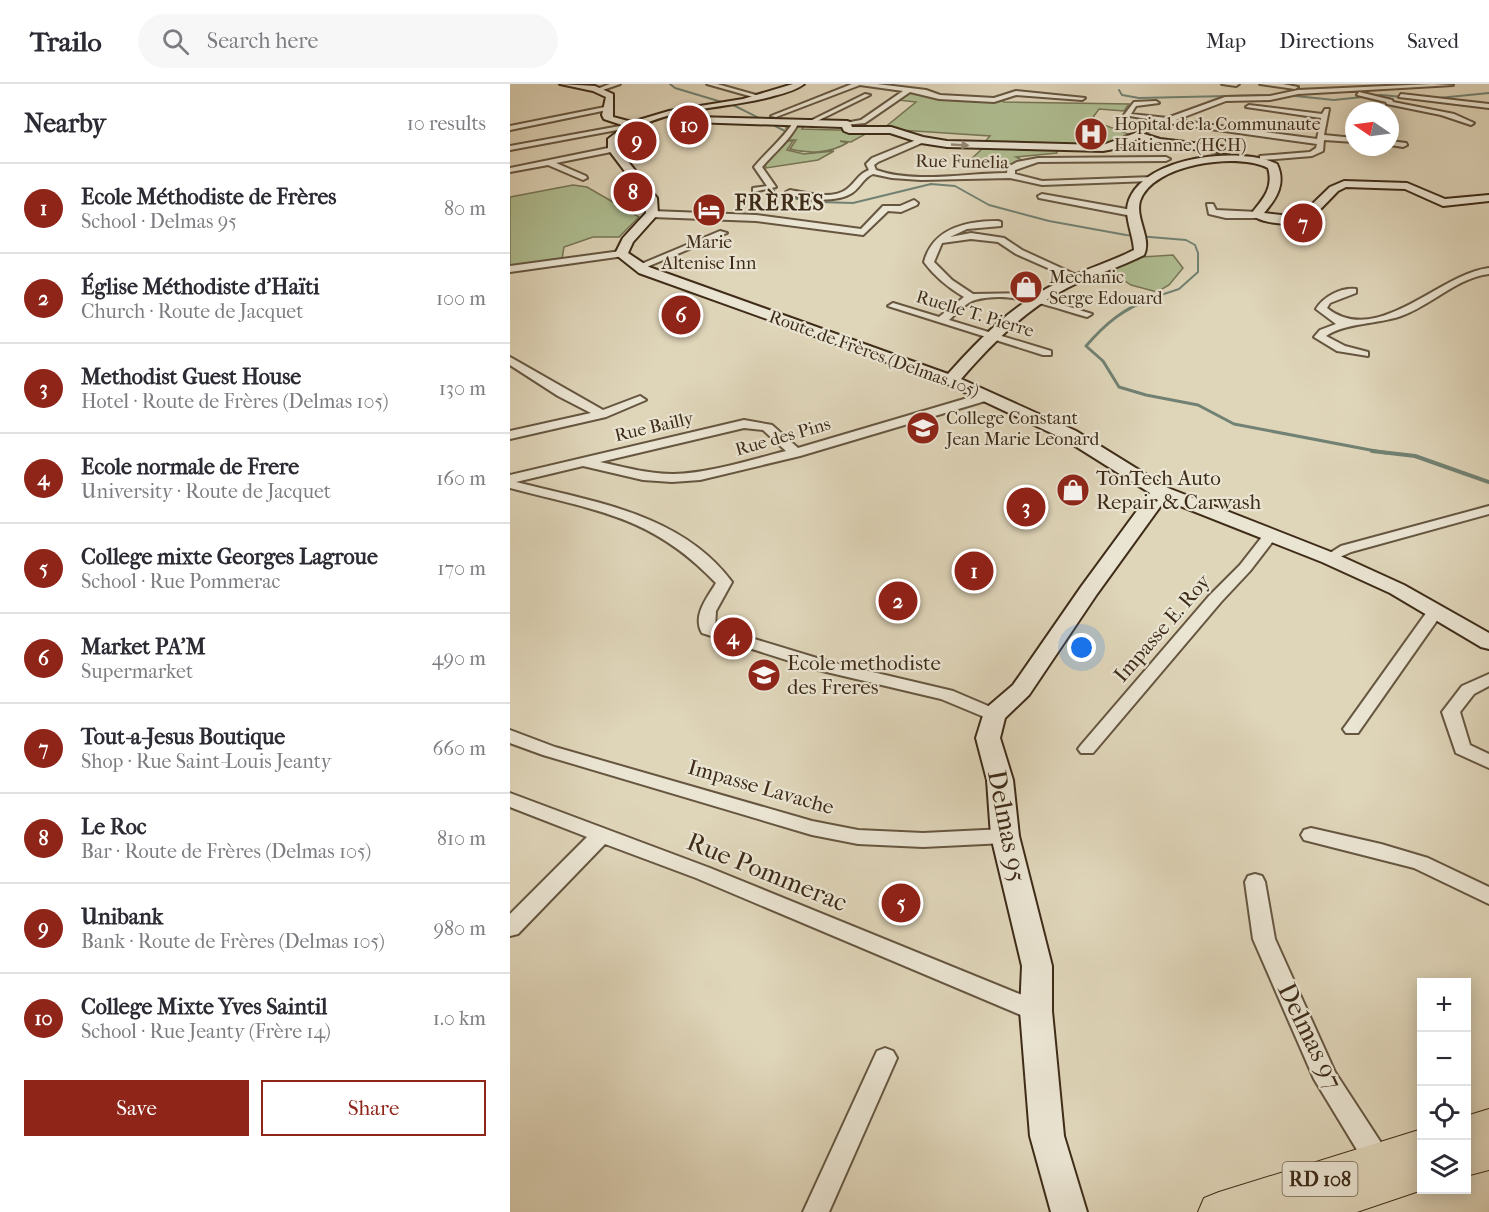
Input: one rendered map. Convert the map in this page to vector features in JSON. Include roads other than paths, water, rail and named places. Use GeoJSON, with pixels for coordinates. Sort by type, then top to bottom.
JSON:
{"type":"FeatureCollection","features":[{"type":"Feature","properties":{"kind":"main road"},"geometry":{"type":"LineString","coordinates":[[1471,1133],[1489,1127]]}},
{"type":"Feature","properties":{"kind":"main road"},"geometry":{"type":"LineString","coordinates":[[1471,1156],[1489,1151]]}},
{"type":"Feature","properties":{"kind":"main road","name":"RD 108"},"geometry":{"type":"LineString","coordinates":[[1298,1212],[1341,1206],[1397,1170],[1417,1152]]}},
{"type":"Feature","properties":{"kind":"main road","name":"RD 108"},"geometry":{"type":"LineString","coordinates":[[1219,1212],[1397,1170]]}},
{"type":"Feature","properties":{"kind":"street"},"geometry":{"type":"LineString","coordinates":[[564,84],[585,85],[610,96],[610,108],[607,115],[609,119],[632,125]]}},
{"type":"Feature","properties":{"kind":"street"},"geometry":{"type":"LineString","coordinates":[[597,90],[617,84]]}},
{"type":"Feature","properties":{"kind":"street"},"geometry":{"type":"LineString","coordinates":[[710,84],[760,98]]}},
{"type":"Feature","properties":{"kind":"street"},"geometry":{"type":"LineString","coordinates":[[740,84],[780,92]]}},
{"type":"Feature","properties":{"kind":"street"},"geometry":{"type":"LineString","coordinates":[[510,148],[760,98],[800,84]]}},
{"type":"Feature","properties":{"kind":"street"},"geometry":{"type":"LineString","coordinates":[[652,119],[759,122],[773,119],[858,84]]}},
{"type":"Feature","properties":{"kind":"street"},"geometry":{"type":"LineString","coordinates":[[862,84],[934,94],[939,97],[994,100],[1011,93],[1023,93],[1082,98]]}},
{"type":"Feature","properties":{"kind":"street"},"geometry":{"type":"LineString","coordinates":[[1225,84],[1236,84]]}},
{"type":"Feature","properties":{"kind":"street"},"geometry":{"type":"LineString","coordinates":[[1263,84],[1339,89],[1450,85]]}},
{"type":"Feature","properties":{"kind":"street"},"geometry":{"type":"LineString","coordinates":[[1023,93],[1036,87]]}},
{"type":"Feature","properties":{"kind":"street"},"geometry":{"type":"LineString","coordinates":[[847,124],[847,130],[891,130],[921,140],[984,146],[1094,148],[1115,146],[1145,129],[1225,99],[1270,98],[1297,88]]}},
{"type":"Feature","properties":{"kind":"street"},"geometry":{"type":"LineString","coordinates":[[1339,89],[1471,123]]}},
{"type":"Feature","properties":{"kind":"street"},"geometry":{"type":"LineString","coordinates":[[773,119],[847,124],[863,122],[909,90]]}},
{"type":"Feature","properties":{"kind":"street"},"geometry":{"type":"LineString","coordinates":[[840,91],[877,96]]}},
{"type":"Feature","properties":{"kind":"street"},"geometry":{"type":"LineString","coordinates":[[1360,94],[1489,106]]}},
{"type":"Feature","properties":{"kind":"street"},"geometry":{"type":"LineString","coordinates":[[811,122],[867,95]]}},
{"type":"Feature","properties":{"kind":"street"},"geometry":{"type":"LineString","coordinates":[[887,98],[897,99]]}},
{"type":"Feature","properties":{"kind":"street"},"geometry":{"type":"LineString","coordinates":[[1156,103],[1134,104],[1127,115],[1258,132],[1283,138],[1345,140]]}},
{"type":"Feature","properties":{"kind":"street"},"geometry":{"type":"LineString","coordinates":[[951,380],[992,335],[1037,300],[1078,278],[1140,252],[1139,237],[1132,213],[1136,196],[1150,179],[1168,171],[1219,159],[1262,159],[1312,154],[1320,149],[1326,113],[1213,103]]}},
{"type":"Feature","properties":{"kind":"street"},"geometry":{"type":"LineString","coordinates":[[510,128],[610,108]]}},
{"type":"Feature","properties":{"kind":"street"},"geometry":{"type":"LineString","coordinates":[[756,190],[772,187],[758,166],[778,143],[790,134],[795,122]]}},
{"type":"Feature","properties":{"kind":"street"},"geometry":{"type":"LineString","coordinates":[[510,269],[621,254],[627,241],[652,214],[651,198],[613,149],[612,141],[632,125]]}},
{"type":"Feature","properties":{"kind":"street"},"geometry":{"type":"LineString","coordinates":[[1138,135],[1159,142],[1261,155],[1262,159],[1273,166],[1276,188],[1257,213],[1258,215]]}},
{"type":"Feature","properties":{"kind":"street","name":"Rue Funelia"},"geometry":{"type":"LineString","coordinates":[[921,140],[874,160],[870,164],[873,171],[879,174],[926,177],[1011,176],[1024,181],[1042,183],[1150,179]]}},
{"type":"Feature","properties":{"kind":"street"},"geometry":{"type":"LineString","coordinates":[[1399,144],[1403,145]]}},
{"type":"Feature","properties":{"kind":"street"},"geometry":{"type":"LineString","coordinates":[[510,170],[613,149]]}},
{"type":"Feature","properties":{"kind":"street"},"geometry":{"type":"LineString","coordinates":[[1011,176],[1011,169],[1020,164],[1038,160],[1166,159]]}},
{"type":"Feature","properties":{"kind":"street"},"geometry":{"type":"LineString","coordinates":[[548,162],[583,178]]}},
{"type":"Feature","properties":{"kind":"street"},"geometry":{"type":"LineString","coordinates":[[790,192],[819,196],[841,195],[851,190],[860,177],[873,171]]}},
{"type":"Feature","properties":{"kind":"street"},"geometry":{"type":"LineString","coordinates":[[1210,206],[1212,212],[1226,215],[1258,215],[1297,222],[1305,219],[1316,205],[1334,189],[1351,183],[1407,186],[1443,203],[1489,198]]}},
{"type":"Feature","properties":{"kind":"street"},"geometry":{"type":"LineString","coordinates":[[1042,196],[1132,213]]}},
{"type":"Feature","properties":{"kind":"street"},"geometry":{"type":"LineString","coordinates":[[652,214],[756,219],[863,232],[886,208],[901,209],[914,203]]}},
{"type":"Feature","properties":{"kind":"street"},"geometry":{"type":"LineString","coordinates":[[998,224],[970,225],[950,232],[930,253],[929,262],[949,284],[971,297],[1018,295],[1087,314]]}},
{"type":"Feature","properties":{"kind":"street"},"geometry":{"type":"LineString","coordinates":[[639,267],[723,233]]}},
{"type":"Feature","properties":{"kind":"street"},"geometry":{"type":"LineString","coordinates":[[939,241],[971,236],[1001,240],[1019,252],[1078,278]]}},
{"type":"Feature","properties":{"kind":"street","name":"Route de Frères (Delmas 105)"},"geometry":{"type":"LineString","coordinates":[[621,254],[639,267],[951,380],[988,396],[1070,435],[1161,492],[1329,558],[1397,590],[1489,642]]}},
{"type":"Feature","properties":{"kind":"street"},"geometry":{"type":"LineString","coordinates":[[1364,354],[1341,349],[1319,337],[1347,323],[1409,310],[1464,276],[1489,271]]}},
{"type":"Feature","properties":{"kind":"street"},"geometry":{"type":"LineString","coordinates":[[1347,323],[1330,316],[1320,307],[1335,297],[1352,291]]}},
{"type":"Feature","properties":{"kind":"street"},"geometry":{"type":"LineString","coordinates":[[942,320],[971,297]]}},
{"type":"Feature","properties":{"kind":"street","name":"Ruelle T. Pierre"},"geometry":{"type":"LineString","coordinates":[[893,306],[1047,353]]}},
{"type":"Feature","properties":{"kind":"street"},"geometry":{"type":"LineString","coordinates":[[510,360],[538,379],[602,414]]}},
{"type":"Feature","properties":{"kind":"street","name":"Rue des Pins"},"geometry":{"type":"LineString","coordinates":[[584,462],[643,476],[672,478],[730,470],[988,396]]}},
{"type":"Feature","properties":{"kind":"street"},"geometry":{"type":"LineString","coordinates":[[510,435],[602,414],[640,400]]}},
{"type":"Feature","properties":{"kind":"street","name":"Rue Bailly"},"geometry":{"type":"LineString","coordinates":[[510,478],[761,423],[771,428],[795,453]]}},
{"type":"Feature","properties":{"kind":"street"},"geometry":{"type":"LineString","coordinates":[[510,484],[632,516],[670,537],[706,562],[724,582],[707,613],[705,623],[708,630],[775,652],[862,676],[942,693],[974,703],[994,715],[1021,690],[1088,591],[1161,492]]}},
{"type":"Feature","properties":{"kind":"street"},"geometry":{"type":"LineString","coordinates":[[1329,558],[1346,549],[1489,510]]}},
{"type":"Feature","properties":{"kind":"street","name":"Impasse E. Roy"},"geometry":{"type":"LineString","coordinates":[[1087,749],[1215,599],[1245,568],[1270,536]]}},
{"type":"Feature","properties":{"kind":"street"},"geometry":{"type":"LineString","coordinates":[[1352,729],[1435,612]]}},
{"type":"Feature","properties":{"kind":"street"},"geometry":{"type":"LineString","coordinates":[[1489,679],[1468,690],[1451,712],[1462,749],[1489,762]]}},
{"type":"Feature","properties":{"kind":"street","name":"Delmas 95"},"geometry":{"type":"LineString","coordinates":[[994,715],[988,738],[1001,792],[1005,836],[1037,966],[1036,1011],[1047,1136],[1069,1212]]}},
{"type":"Feature","properties":{"kind":"street","name":"Impasse Lavache"},"geometry":{"type":"LineString","coordinates":[[510,736],[549,751],[812,828],[858,837],[923,840],[1005,836]]}},
{"type":"Feature","properties":{"kind":"street","name":"Rue Pommerac"},"geometry":{"type":"LineString","coordinates":[[510,800],[703,873],[1036,1011]]}},
{"type":"Feature","properties":{"kind":"street"},"geometry":{"type":"LineString","coordinates":[[510,928],[601,835]]}},
{"type":"Feature","properties":{"kind":"street"},"geometry":{"type":"LineString","coordinates":[[1311,835],[1381,851],[1420,863],[1489,896]]}},
{"type":"Feature","properties":{"kind":"street","name":"Delmas 97"},"geometry":{"type":"LineString","coordinates":[[1255,882],[1264,939],[1326,1078],[1397,1170]]}},
{"type":"Feature","properties":{"kind":"street"},"geometry":{"type":"LineString","coordinates":[[816,1212],[885,1058]]}},
{"type":"Feature","properties":{"kind":"waterway"},"geometry":{"type":"LineString","coordinates":[[670,84],[675,88],[735,106],[787,132],[786,137]]}},
{"type":"Feature","properties":{"kind":"waterway"},"geometry":{"type":"LineString","coordinates":[[1119,90],[1122,95],[1139,98],[1277,95]]}},
{"type":"Feature","properties":{"kind":"waterway"},"geometry":{"type":"LineString","coordinates":[[1429,99],[1489,93]]}},
{"type":"Feature","properties":{"kind":"waterway"},"geometry":{"type":"LineString","coordinates":[[1286,95],[1334,100],[1381,95],[1403,97]]}},
{"type":"Feature","properties":{"kind":"waterway"},"geometry":{"type":"LineString","coordinates":[[772,184],[776,196],[819,202],[853,203],[931,184],[955,186],[989,205],[1049,221],[1126,235],[1186,240],[1195,245],[1198,253],[1198,272],[1179,289],[1149,299]]}},
{"type":"Feature","properties":{"kind":"waterway"},"geometry":{"type":"LineString","coordinates":[[1153,298],[1133,306],[1116,317],[1086,346],[1103,361],[1119,387],[1146,395],[1198,405],[1234,424],[1381,452]]}},
{"type":"Feature","properties":{"kind":"waterway"},"geometry":{"type":"LineString","coordinates":[[1372,451],[1381,452]]}},
{"type":"Feature","properties":{"kind":"waterway"},"geometry":{"type":"LineString","coordinates":[[1381,452],[1415,456],[1489,482]]}},
{"type":"Feature","properties":{"kind":"waterway"},"geometry":{"type":"LineString","coordinates":[[1381,452],[1386,453]]}},
{"type":"Feature","properties":{"kind":"place","name":"College Mixte Yves Saintil"},"geometry":{"type":"Point","coordinates":[689,125]}},
{"type":"Feature","properties":{"kind":"place","name":"Hopital de la Communaute Haitienne (HCH)"},"geometry":{"type":"Point","coordinates":[1091,134]}},
{"type":"Feature","properties":{"kind":"place","name":"Unibank"},"geometry":{"type":"Point","coordinates":[637,141]}},
{"type":"Feature","properties":{"kind":"place","name":"Le Roc"},"geometry":{"type":"Point","coordinates":[633,192]}},
{"type":"Feature","properties":{"kind":"place","name":"Marie Altenise Inn"},"geometry":{"type":"Point","coordinates":[709,210]}},
{"type":"Feature","properties":{"kind":"place","name":"Tout-a-Jesus Boutique"},"geometry":{"type":"Point","coordinates":[1303,223]}},
{"type":"Feature","properties":{"kind":"place","name":"Mechanic Serge Edouard"},"geometry":{"type":"Point","coordinates":[1026,287]}},
{"type":"Feature","properties":{"kind":"place","name":"Market PA'M"},"geometry":{"type":"Point","coordinates":[681,315]}},
{"type":"Feature","properties":{"kind":"place","name":"College Constant Jean Marie Leonard"},"geometry":{"type":"Point","coordinates":[923,428]}},
{"type":"Feature","properties":{"kind":"place","name":"TonTech Auto Repair & Carwash"},"geometry":{"type":"Point","coordinates":[1073,490]}},
{"type":"Feature","properties":{"kind":"place","name":"Methodist Guest House"},"geometry":{"type":"Point","coordinates":[1026,507]}},
{"type":"Feature","properties":{"kind":"place","name":"Ecole Méthodiste de Frères"},"geometry":{"type":"Point","coordinates":[974,571]}},
{"type":"Feature","properties":{"kind":"place","name":"Église Méthodiste d'Haïti"},"geometry":{"type":"Point","coordinates":[898,601]}},
{"type":"Feature","properties":{"kind":"place","name":"Ecole normale de Frere"},"geometry":{"type":"Point","coordinates":[733,637]}},
{"type":"Feature","properties":{"kind":"place","name":"Ecole methodiste des Freres"},"geometry":{"type":"Point","coordinates":[764,675]}},
{"type":"Feature","properties":{"kind":"place","name":"College mixte Georges Lagroue"},"geometry":{"type":"Point","coordinates":[901,903]}},
{"type":"Feature","properties":{"kind":"district","name":"FRÈRES"},"geometry":{"type":"Point","coordinates":[780,203]}}]}
